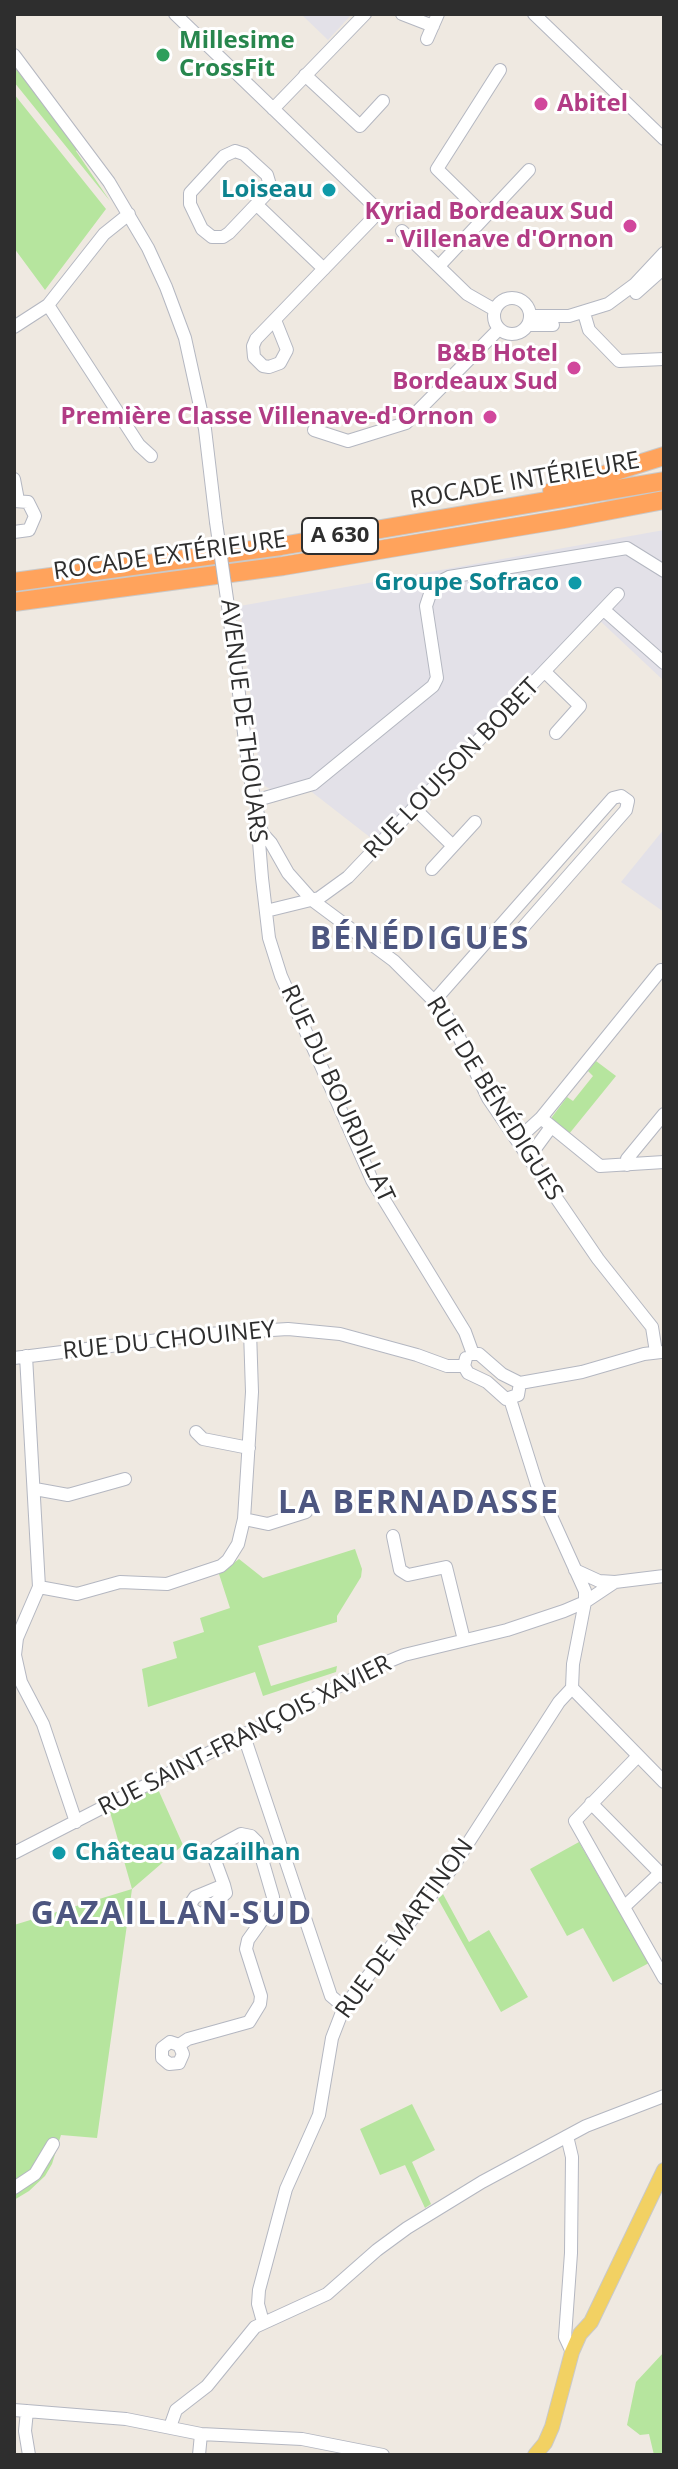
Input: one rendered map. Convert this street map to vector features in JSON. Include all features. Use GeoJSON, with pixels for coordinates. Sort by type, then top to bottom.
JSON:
{"type":"FeatureCollection","features":[{"type":"Feature","properties":{"kind":"highway"},"geometry":{"type":"LineString","coordinates":[[423,524],[556,491],[664,456]]}},
{"type":"Feature","properties":{"kind":"highway","name":"ROCADE INTÉRIEURE"},"geometry":{"type":"LineString","coordinates":[[14,582],[423,524],[664,481]]}},
{"type":"Feature","properties":{"kind":"highway","name":"ROCADE EXTÉRIEURE"},"geometry":{"type":"LineString","coordinates":[[18,608],[78,604],[100,590],[398,547],[664,500]]}},
{"type":"Feature","properties":{"kind":"highway"},"geometry":{"type":"LineString","coordinates":[[14,571],[69,565],[140,566]]}},
{"type":"Feature","properties":{"kind":"main road"},"geometry":{"type":"LineString","coordinates":[[566,2374],[588,2337],[591,2322],[664,2170]]}},
{"type":"Feature","properties":{"kind":"main road"},"geometry":{"type":"LineString","coordinates":[[519,2455],[534,2455],[544,2446],[572,2352],[580,2334],[591,2322]]}},
{"type":"Feature","properties":{"kind":"street"},"geometry":{"type":"LineString","coordinates":[[175,14],[375,207],[372,219],[275,320]]}},
{"type":"Feature","properties":{"kind":"street"},"geometry":{"type":"LineString","coordinates":[[273,109],[365,14]]}},
{"type":"Feature","properties":{"kind":"street"},"geometry":{"type":"LineString","coordinates":[[402,14],[435,20],[427,39]]}},
{"type":"Feature","properties":{"kind":"street"},"geometry":{"type":"LineString","coordinates":[[534,14],[664,139]]}},
{"type":"Feature","properties":{"kind":"street","name":"AVENUE DE THOUARS"},"geometry":{"type":"LineString","coordinates":[[14,55],[87,149],[129,214],[166,287],[185,338],[205,429],[254,801],[262,833],[259,842],[266,911]]}},
{"type":"Feature","properties":{"kind":"street"},"geometry":{"type":"LineString","coordinates":[[485,216],[437,169],[500,70]]}},
{"type":"Feature","properties":{"kind":"street"},"geometry":{"type":"LineString","coordinates":[[305,75],[360,126],[383,101]]}},
{"type":"Feature","properties":{"kind":"street"},"geometry":{"type":"LineString","coordinates":[[235,151],[246,156],[269,179],[268,192],[257,205],[229,233],[217,238],[208,236],[202,229],[189,198],[193,188],[224,156],[235,151]]}},
{"type":"Feature","properties":{"kind":"street"},"geometry":{"type":"LineString","coordinates":[[439,266],[529,170]]}},
{"type":"Feature","properties":{"kind":"street"},"geometry":{"type":"LineString","coordinates":[[257,205],[324,269]]}},
{"type":"Feature","properties":{"kind":"street"},"geometry":{"type":"LineString","coordinates":[[14,327],[48,305],[104,234],[129,214]]}},
{"type":"Feature","properties":{"kind":"street"},"geometry":{"type":"LineString","coordinates":[[402,231],[467,294],[495,310]]}},
{"type":"Feature","properties":{"kind":"street"},"geometry":{"type":"LineString","coordinates":[[530,320],[560,325],[612,310],[655,272],[664,253]]}},
{"type":"Feature","properties":{"kind":"street"},"geometry":{"type":"LineString","coordinates":[[655,272],[664,288]]}},
{"type":"Feature","properties":{"kind":"street"},"geometry":{"type":"LineString","coordinates":[[505,299],[519,299],[525,303],[530,320],[515,334],[499,329],[494,320],[495,310],[505,299]]}},
{"type":"Feature","properties":{"kind":"street"},"geometry":{"type":"LineString","coordinates":[[48,305],[139,445],[151,456]]}},
{"type":"Feature","properties":{"kind":"street"},"geometry":{"type":"LineString","coordinates":[[585,317],[594,336],[619,361],[664,359]]}},
{"type":"Feature","properties":{"kind":"street"},"geometry":{"type":"LineString","coordinates":[[314,430],[348,441],[406,423],[499,329]]}},
{"type":"Feature","properties":{"kind":"street"},"geometry":{"type":"LineString","coordinates":[[14,479],[16,500],[32,506],[35,521],[29,530],[14,532]]}},
{"type":"Feature","properties":{"kind":"street"},"geometry":{"type":"LineString","coordinates":[[254,801],[313,784],[433,686],[437,678],[426,606],[430,594],[443,580],[627,548],[664,571]]}},
{"type":"Feature","properties":{"kind":"street","name":"RUE LOUISON BOBET"},"geometry":{"type":"LineString","coordinates":[[266,911],[312,900],[348,877],[618,594]]}},
{"type":"Feature","properties":{"kind":"street"},"geometry":{"type":"LineString","coordinates":[[604,610],[664,663]]}},
{"type":"Feature","properties":{"kind":"street"},"geometry":{"type":"LineString","coordinates":[[545,672],[584,701],[556,733]]}},
{"type":"Feature","properties":{"kind":"street"},"geometry":{"type":"LineString","coordinates":[[435,1000],[613,798],[621,796],[628,801],[626,810],[512,940],[507,943],[494,935]]}},
{"type":"Feature","properties":{"kind":"street"},"geometry":{"type":"LineString","coordinates":[[415,809],[453,846]]}},
{"type":"Feature","properties":{"kind":"street"},"geometry":{"type":"LineString","coordinates":[[432,869],[475,822]]}},
{"type":"Feature","properties":{"kind":"street","name":"RUE DE BÉNÉDIGUES"},"geometry":{"type":"LineString","coordinates":[[262,833],[288,873],[312,900],[394,961],[435,1000],[458,1035],[488,1098],[598,1259],[652,1327],[660,1352]]}},
{"type":"Feature","properties":{"kind":"street","name":"RUE DU BOURDILLAT"},"geometry":{"type":"LineString","coordinates":[[266,911],[269,938],[281,976],[372,1180],[465,1332],[473,1354]]}},
{"type":"Feature","properties":{"kind":"street"},"geometry":{"type":"LineString","coordinates":[[529,1157],[546,1123],[661,970],[664,972]]}},
{"type":"Feature","properties":{"kind":"street"},"geometry":{"type":"LineString","coordinates":[[627,1165],[627,1159],[664,1114]]}},
{"type":"Feature","properties":{"kind":"street"},"geometry":{"type":"LineString","coordinates":[[517,1140],[546,1123]]}},
{"type":"Feature","properties":{"kind":"street"},"geometry":{"type":"LineString","coordinates":[[546,1123],[594,1163],[606,1166],[664,1162]]}},
{"type":"Feature","properties":{"kind":"street","name":"RUE DU CHOUINEY"},"geometry":{"type":"LineString","coordinates":[[20,1357],[207,1334],[299,1330],[340,1334],[447,1366],[464,1366]]}},
{"type":"Feature","properties":{"kind":"street"},"geometry":{"type":"LineString","coordinates":[[39,1587],[77,1594],[120,1582],[160,1585],[221,1566],[228,1560],[238,1544],[244,1519],[252,1392],[250,1331]]}},
{"type":"Feature","properties":{"kind":"street"},"geometry":{"type":"LineString","coordinates":[[510,1399],[468,1373],[464,1366],[467,1357],[479,1354],[502,1374],[520,1383],[582,1372],[660,1352]]}},
{"type":"Feature","properties":{"kind":"street"},"geometry":{"type":"LineString","coordinates":[[20,1357],[35,1489],[39,1587],[17,1638],[16,1667],[43,1724],[76,1822]]}},
{"type":"Feature","properties":{"kind":"street"},"geometry":{"type":"LineString","coordinates":[[510,1399],[520,1391],[520,1383]]}},
{"type":"Feature","properties":{"kind":"street"},"geometry":{"type":"LineString","coordinates":[[510,1399],[537,1485],[585,1591],[572,1688],[664,1782]]}},
{"type":"Feature","properties":{"kind":"street"},"geometry":{"type":"LineString","coordinates":[[196,1432],[203,1439],[249,1448]]}},
{"type":"Feature","properties":{"kind":"street"},"geometry":{"type":"LineString","coordinates":[[35,1489],[68,1495],[125,1479]]}},
{"type":"Feature","properties":{"kind":"street"},"geometry":{"type":"LineString","coordinates":[[244,1519],[268,1524],[306,1512]]}},
{"type":"Feature","properties":{"kind":"street"},"geometry":{"type":"LineString","coordinates":[[393,1536],[400,1570],[408,1575],[446,1567],[464,1640]]}},
{"type":"Feature","properties":{"kind":"street","name":"RUE SAINT-FRANÇOIS XAVIER"},"geometry":{"type":"LineString","coordinates":[[575,1570],[599,1581],[664,1576]]}},
{"type":"Feature","properties":{"kind":"street","name":"RUE SAINT-FRANÇOIS XAVIER"},"geometry":{"type":"LineString","coordinates":[[14,1853],[380,1665],[404,1655],[507,1630],[585,1602],[615,1582]]}},
{"type":"Feature","properties":{"kind":"street","name":"RUE DE MARTINON"},"geometry":{"type":"LineString","coordinates":[[263,2322],[258,2304],[262,2277],[286,2189],[319,2115],[332,2038],[344,2007],[443,1880],[527,1756],[559,1702],[572,1688]]}},
{"type":"Feature","properties":{"kind":"street"},"geometry":{"type":"LineString","coordinates":[[243,1733],[331,1996],[344,2007]]}},
{"type":"Feature","properties":{"kind":"street"},"geometry":{"type":"LineString","coordinates":[[638,1756],[577,1817],[576,1825],[664,1978]]}},
{"type":"Feature","properties":{"kind":"street"},"geometry":{"type":"LineString","coordinates":[[591,1803],[662,1875],[624,1907]]}},
{"type":"Feature","properties":{"kind":"street"},"geometry":{"type":"LineString","coordinates":[[179,2045],[188,2039],[249,2022],[260,2004],[261,1996],[246,1949],[248,1940],[273,1905],[267,1870],[257,1842],[251,1836],[241,1834],[217,1847],[213,1855],[224,1885]]}},
{"type":"Feature","properties":{"kind":"street"},"geometry":{"type":"LineString","coordinates":[[267,1870],[288,1865]]}},
{"type":"Feature","properties":{"kind":"street"},"geometry":{"type":"LineString","coordinates":[[170,2427],[176,2410],[207,2386],[248,2334],[263,2322],[327,2294],[407,2228],[482,2182],[567,2136],[664,2096]]}},
{"type":"Feature","properties":{"kind":"street"},"geometry":{"type":"LineString","coordinates":[[567,2136],[572,2157],[571,2253],[565,2337],[572,2352]]}},
{"type":"Feature","properties":{"kind":"street"},"geometry":{"type":"LineString","coordinates":[[14,2188],[35,2174],[53,2144]]}},
{"type":"Feature","properties":{"kind":"street"},"geometry":{"type":"LineString","coordinates":[[29,2455],[21,2411],[126,2419],[201,2434],[302,2439],[383,2455]]}},
{"type":"Feature","properties":{"kind":"street"},"geometry":{"type":"LineString","coordinates":[[199,2455],[201,2434]]}},
{"type":"Feature","properties":{"kind":"shaded area"},"geometry":{"type":"Polygon","coordinates":[[[301,14],[352,14],[328,40],[301,14]]]}},
{"type":"Feature","properties":{"kind":"shaded area"},"geometry":{"type":"Polygon","coordinates":[[[664,530],[664,681],[597,618],[380,845],[299,782],[274,791],[261,784],[240,606],[664,530]]]}},
{"type":"Feature","properties":{"kind":"shaded area"},"geometry":{"type":"Polygon","coordinates":[[[664,829],[664,912],[621,882],[664,829]]]}},
{"type":"Feature","properties":{"kind":"green space"},"geometry":{"type":"Polygon","coordinates":[[[14,62],[80,147],[76,151],[110,201],[14,82],[14,62]]]}},
{"type":"Feature","properties":{"kind":"green space"},"geometry":{"type":"Polygon","coordinates":[[[14,94],[106,209],[45,290],[14,248],[14,94]]]}},
{"type":"Feature","properties":{"kind":"green space"},"geometry":{"type":"Polygon","coordinates":[[[596,1061],[616,1076],[569,1134],[552,1117],[567,1097],[573,1101],[593,1076],[588,1071],[596,1061]]]}},
{"type":"Feature","properties":{"kind":"green space"},"geometry":{"type":"Polygon","coordinates":[[[355,1549],[362,1569],[361,1577],[337,1616],[337,1622],[258,1646],[271,1686],[337,1666],[336,1672],[263,1696],[255,1672],[148,1707],[142,1669],[177,1658],[173,1642],[204,1632],[200,1618],[230,1608],[219,1574],[239,1559],[263,1578],[355,1549]]]}},
{"type":"Feature","properties":{"kind":"green space"},"geometry":{"type":"Polygon","coordinates":[[[157,1787],[183,1845],[132,1889],[110,1812],[157,1787]]]}},
{"type":"Feature","properties":{"kind":"green space"},"geometry":{"type":"Polygon","coordinates":[[[579,1842],[649,1963],[613,1982],[583,1928],[567,1936],[530,1869],[579,1842]]]}},
{"type":"Feature","properties":{"kind":"green space"},"geometry":{"type":"Polygon","coordinates":[[[132,1889],[97,2138],[61,2135],[45,2176],[14,2200],[14,1925],[132,1889]]]}},
{"type":"Feature","properties":{"kind":"green space"},"geometry":{"type":"Polygon","coordinates":[[[443,1894],[469,1942],[489,1930],[528,1997],[501,2012],[438,1899],[443,1894]]]}},
{"type":"Feature","properties":{"kind":"green space"},"geometry":{"type":"Polygon","coordinates":[[[412,2104],[435,2150],[412,2162],[431,2204],[425,2208],[405,2165],[380,2175],[360,2129],[412,2104]]]}},
{"type":"Feature","properties":{"kind":"green space"},"geometry":{"type":"Polygon","coordinates":[[[664,2352],[664,2455],[654,2455],[649,2434],[640,2435],[627,2425],[636,2382],[664,2352]]]}},
{"type":"Feature","properties":{"kind":"place","name":"Millesime CrossFit"},"geometry":{"type":"Point","coordinates":[163,55]}},
{"type":"Feature","properties":{"kind":"place","name":"Abitel"},"geometry":{"type":"Point","coordinates":[541,104]}},
{"type":"Feature","properties":{"kind":"place","name":"Loiseau"},"geometry":{"type":"Point","coordinates":[329,190]}},
{"type":"Feature","properties":{"kind":"place","name":"Kyriad Bordeaux Sud - Villenave d'Ornon"},"geometry":{"type":"Point","coordinates":[630,226]}},
{"type":"Feature","properties":{"kind":"place","name":"B&B Hotel Bordeaux Sud"},"geometry":{"type":"Point","coordinates":[574,368]}},
{"type":"Feature","properties":{"kind":"place","name":"Première Classe Villenave-d'Ornon"},"geometry":{"type":"Point","coordinates":[490,417]}},
{"type":"Feature","properties":{"kind":"place","name":"Groupe Sofraco"},"geometry":{"type":"Point","coordinates":[575,583]}},
{"type":"Feature","properties":{"kind":"place","name":"Château Gazailhan"},"geometry":{"type":"Point","coordinates":[59,1853]}},
{"type":"Feature","properties":{"kind":"district","name":"BÉNÉDIGUES"},"geometry":{"type":"Point","coordinates":[420,940]}},
{"type":"Feature","properties":{"kind":"district","name":"LA BERNADASSE"},"geometry":{"type":"Point","coordinates":[419,1504]}},
{"type":"Feature","properties":{"kind":"district","name":"GAZAILLAN-SUD"},"geometry":{"type":"Point","coordinates":[172,1915]}}]}
